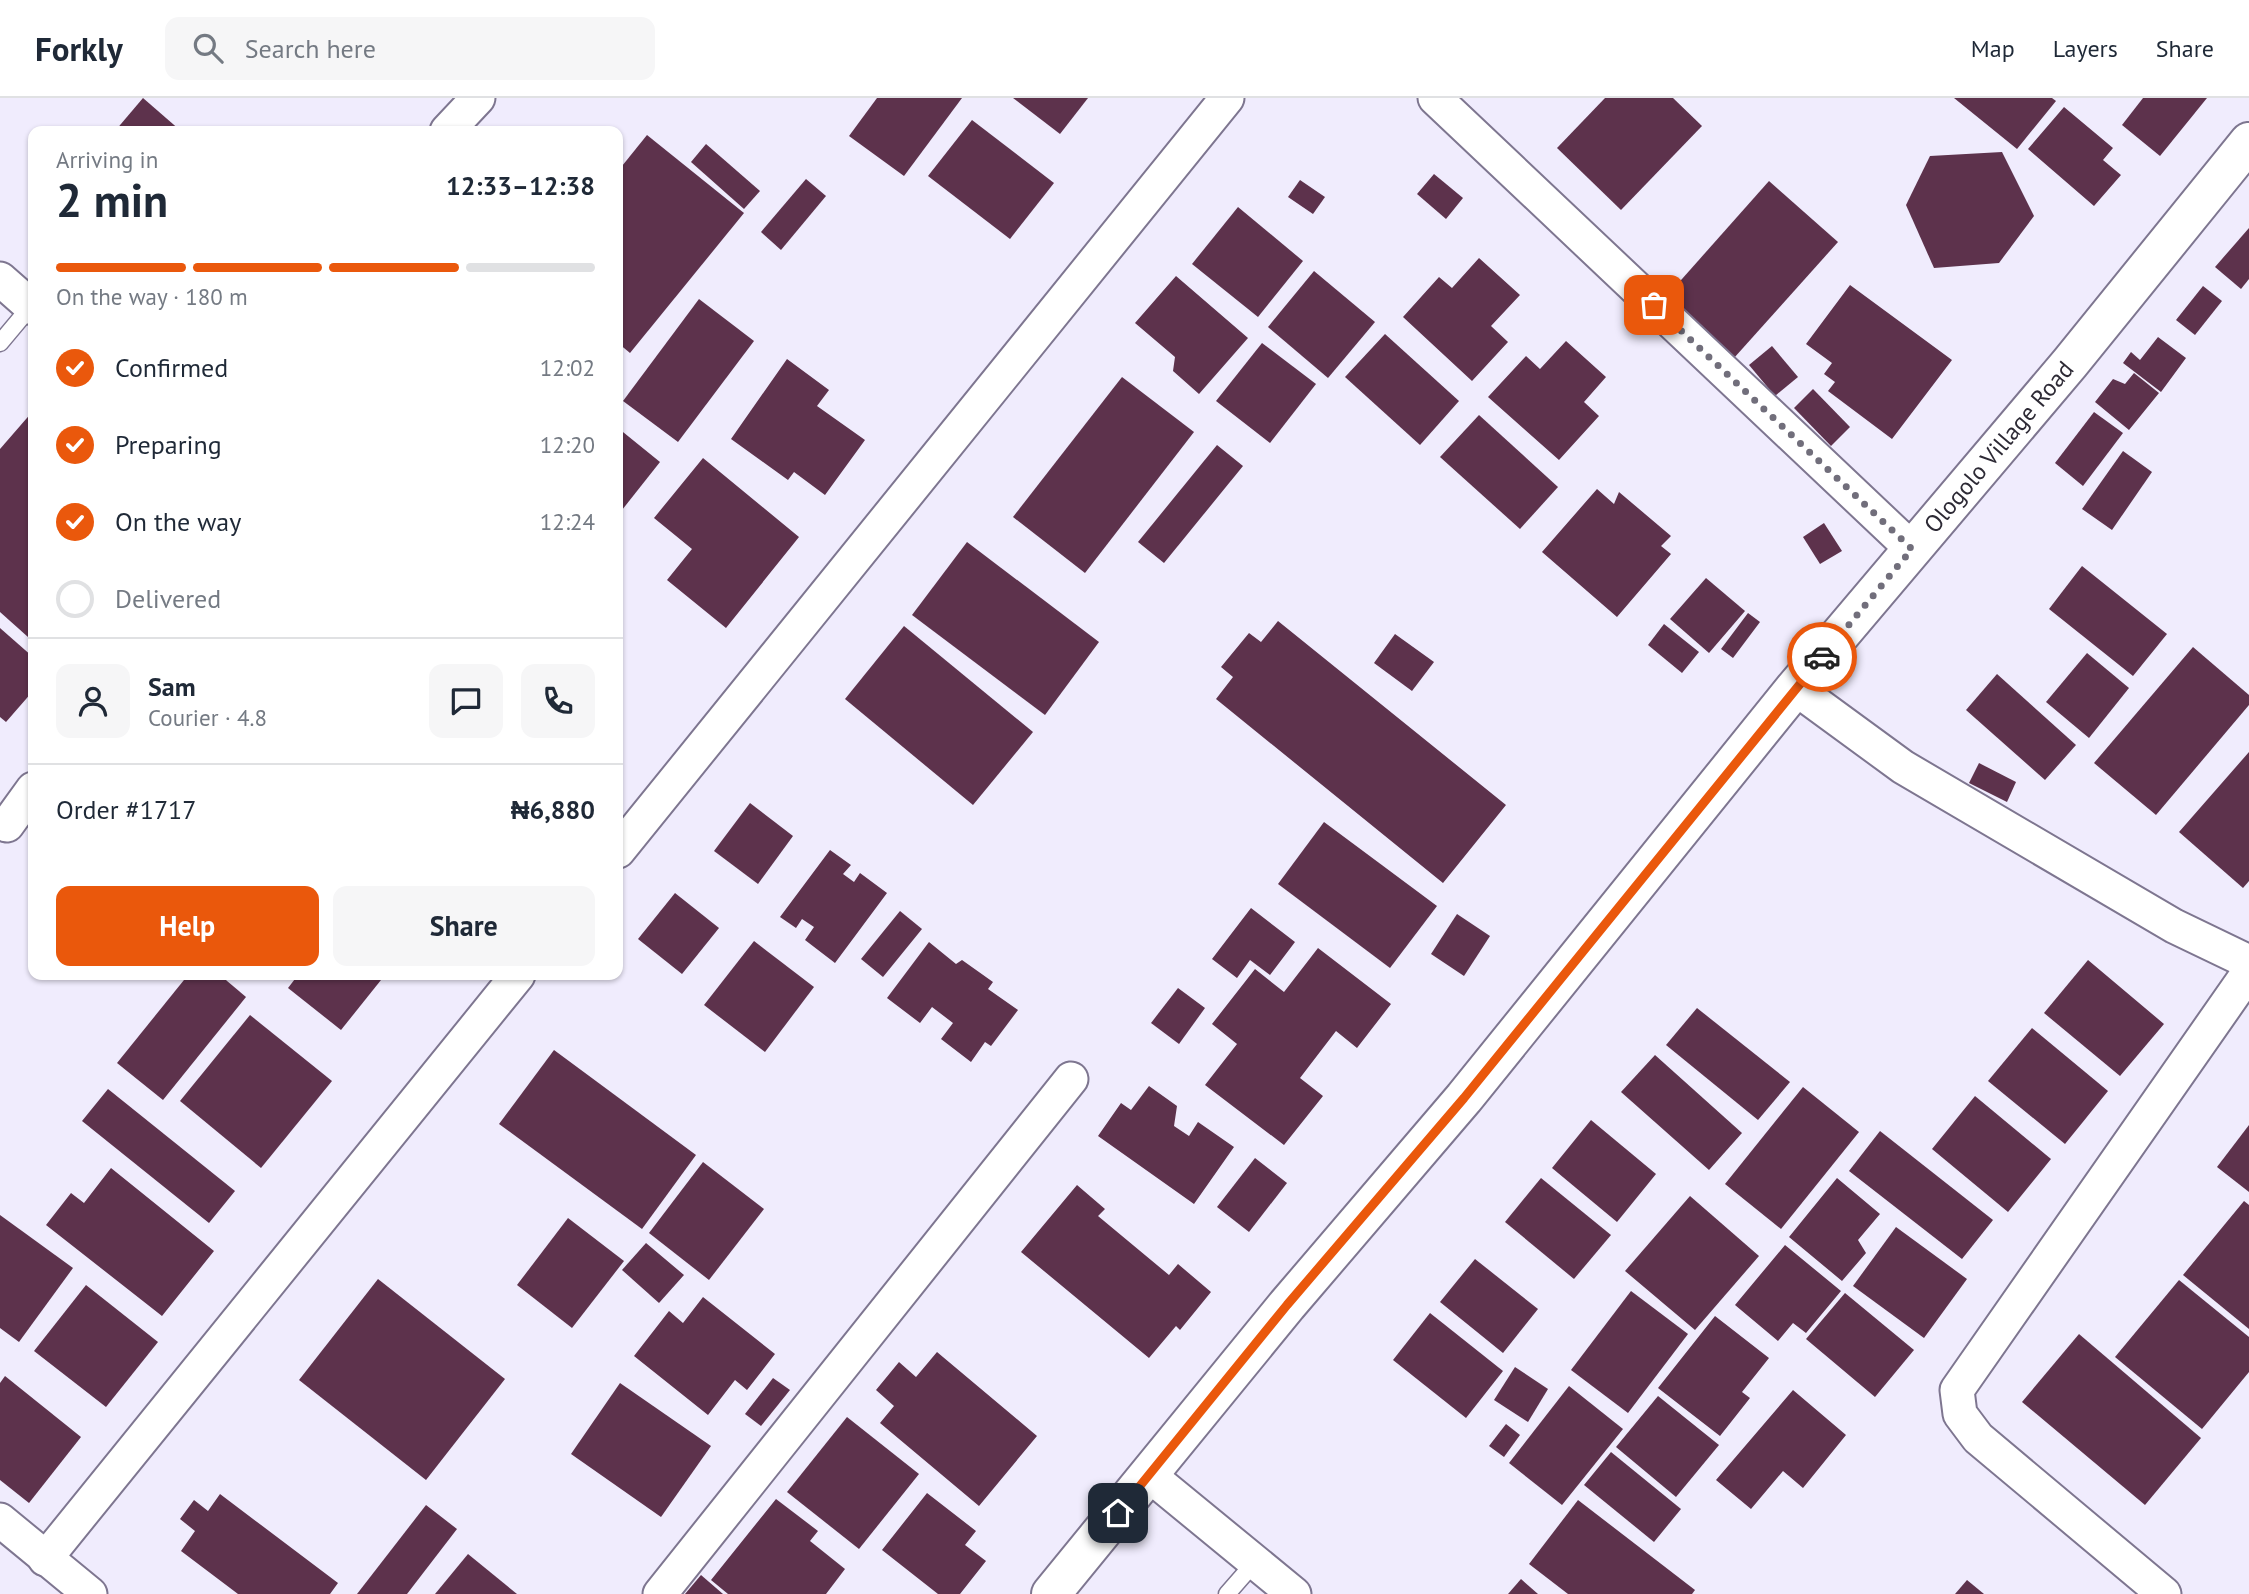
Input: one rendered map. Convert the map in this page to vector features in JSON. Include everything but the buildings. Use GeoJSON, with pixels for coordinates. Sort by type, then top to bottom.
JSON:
{"type":"FeatureCollection","features":[{"type":"Feature","properties":{"kind":"street"},"geometry":{"type":"LineString","coordinates":[[452,126],[478,98]]}},
{"type":"Feature","properties":{"kind":"street"},"geometry":{"type":"LineString","coordinates":[[623,845],[1227,98]]}},
{"type":"Feature","properties":{"kind":"street"},"geometry":{"type":"LineString","coordinates":[[1435,98],[1912,549]]}},
{"type":"Feature","properties":{"kind":"street","name":"Ologolo Village Road"},"geometry":{"type":"LineString","coordinates":[[1051,1594],[1287,1305],[1464,1098],[1795,688],[2070,363],[2249,142]]}},
{"type":"Feature","properties":{"kind":"street"},"geometry":{"type":"LineString","coordinates":[[0,279],[28,304]]}},
{"type":"Feature","properties":{"kind":"street"},"geometry":{"type":"LineString","coordinates":[[1795,688],[1903,767],[2175,926],[2249,962]]}},
{"type":"Feature","properties":{"kind":"street"},"geometry":{"type":"LineString","coordinates":[[7,825],[28,796]]}},
{"type":"Feature","properties":{"kind":"street"},"geometry":{"type":"LineString","coordinates":[[2164,1594],[1978,1438],[1960,1415],[1957,1390],[2249,972]]}},
{"type":"Feature","properties":{"kind":"street"},"geometry":{"type":"LineString","coordinates":[[45,1559],[513,980]]}},
{"type":"Feature","properties":{"kind":"street"},"geometry":{"type":"LineString","coordinates":[[660,1594],[1072,1079]]}},
{"type":"Feature","properties":{"kind":"street"},"geometry":{"type":"LineString","coordinates":[[1149,1475],[1294,1594]]}},
{"type":"Feature","properties":{"kind":"street"},"geometry":{"type":"LineString","coordinates":[[0,1520],[90,1594]]}},
{"type":"Feature","properties":{"kind":"lane"},"geometry":{"type":"LineString","coordinates":[[0,344],[28,312]]}},
{"type":"Feature","properties":{"kind":"lane"},"geometry":{"type":"LineString","coordinates":[[1227,1594],[1255,1562]]}},
{"type":"Feature","properties":{"kind":"way so far"},"geometry":{"type":"LineString","coordinates":[[1654,305],[1912,549],[1822,657]]}},
{"type":"Feature","properties":{"kind":"route"},"geometry":{"type":"LineString","coordinates":[[1118,1513],[1287,1305],[1464,1098],[1822,657]]}}]}
